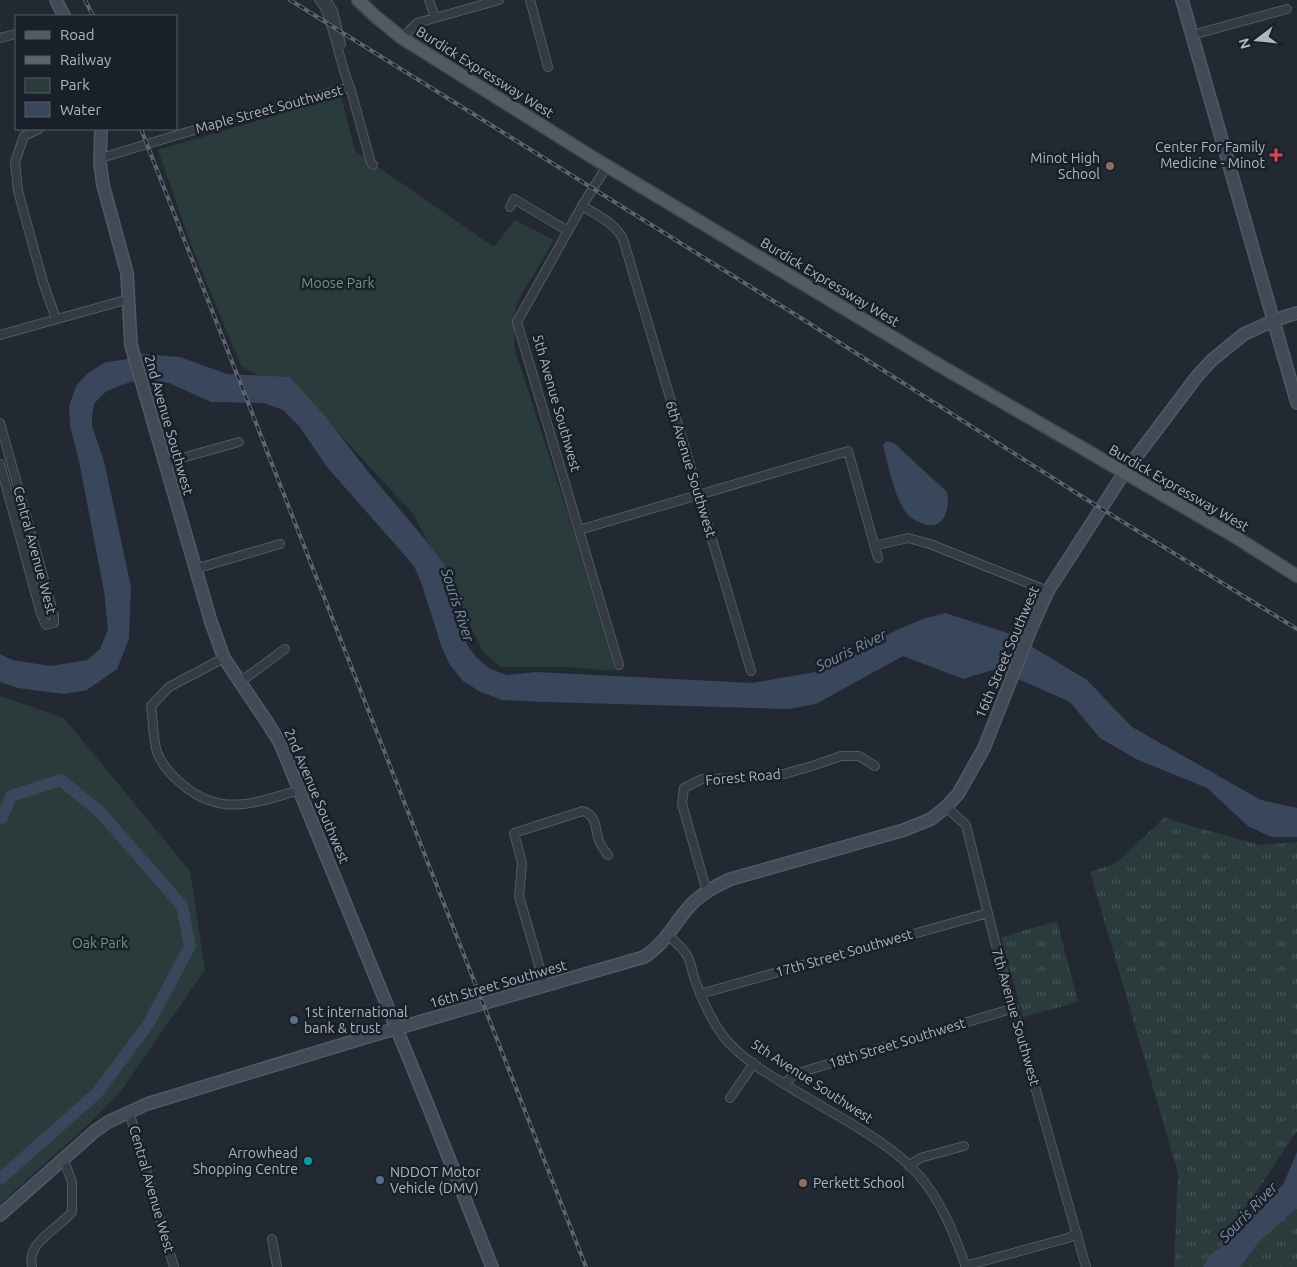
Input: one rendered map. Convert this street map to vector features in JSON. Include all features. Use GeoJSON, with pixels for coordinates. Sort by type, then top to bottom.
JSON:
{"type":"FeatureCollection","features":[{"type":"Feature","properties":{"kind":"main road","name":"Burdick Expressway West"},"geometry":{"type":"LineString","coordinates":[[358,0],[374,16],[402,38],[607,166],[1124,473],[1234,536],[1297,576]]}},
{"type":"Feature","properties":{"kind":"street"},"geometry":{"type":"LineString","coordinates":[[56,0],[64,15]]}},
{"type":"Feature","properties":{"kind":"street"},"geometry":{"type":"LineString","coordinates":[[319,0],[327,12],[344,76],[350,87]]}},
{"type":"Feature","properties":{"kind":"street"},"geometry":{"type":"LineString","coordinates":[[326,0],[333,11],[350,87],[373,165]]}},
{"type":"Feature","properties":{"kind":"street"},"geometry":{"type":"LineString","coordinates":[[429,0],[435,18]]}},
{"type":"Feature","properties":{"kind":"street"},"geometry":{"type":"LineString","coordinates":[[402,38],[417,23],[499,0]]}},
{"type":"Feature","properties":{"kind":"street"},"geometry":{"type":"LineString","coordinates":[[530,0],[548,67]]}},
{"type":"Feature","properties":{"kind":"street"},"geometry":{"type":"LineString","coordinates":[[1182,0],[1275,320],[1297,403]]}},
{"type":"Feature","properties":{"kind":"street"},"geometry":{"type":"LineString","coordinates":[[1192,35],[1287,9]]}},
{"type":"Feature","properties":{"kind":"street"},"geometry":{"type":"LineString","coordinates":[[0,38],[15,34]]}},
{"type":"Feature","properties":{"kind":"street","name":"Maple Street Southwest"},"geometry":{"type":"LineString","coordinates":[[101,158],[184,132],[350,87]]}},
{"type":"Feature","properties":{"kind":"street"},"geometry":{"type":"LineString","coordinates":[[37,130],[24,136],[14,162],[18,191],[43,282],[56,319]]}},
{"type":"Feature","properties":{"kind":"street","name":"2nd Avenue Southwest"},"geometry":{"type":"LineString","coordinates":[[101,130],[103,185],[127,273],[131,345],[195,569],[224,658],[268,722],[280,743],[492,1267]]}},
{"type":"Feature","properties":{"kind":"street","name":"5th Avenue Southwest"},"geometry":{"type":"LineString","coordinates":[[607,166],[582,206],[517,322],[619,665]]}},
{"type":"Feature","properties":{"kind":"street"},"geometry":{"type":"LineString","coordinates":[[510,207],[514,199],[568,231]]}},
{"type":"Feature","properties":{"kind":"street","name":"6th Avenue Southwest"},"geometry":{"type":"LineString","coordinates":[[582,206],[619,231],[751,671]]}},
{"type":"Feature","properties":{"kind":"street"},"geometry":{"type":"LineString","coordinates":[[0,335],[129,299]]}},
{"type":"Feature","properties":{"kind":"street","name":"16th Street Southwest"},"geometry":{"type":"LineString","coordinates":[[707,892],[731,879],[904,830],[931,819],[946,808],[965,782],[984,748],[1028,636],[1048,591],[1124,473],[1212,360],[1244,334],[1275,320],[1297,313]]}},
{"type":"Feature","properties":{"kind":"street","name":"Central Avenue West"},"geometry":{"type":"LineString","coordinates":[[0,422],[54,615],[54,623],[46,625],[41,614],[0,464]]}},
{"type":"Feature","properties":{"kind":"street"},"geometry":{"type":"LineString","coordinates":[[164,463],[239,442]]}},
{"type":"Feature","properties":{"kind":"street"},"geometry":{"type":"LineString","coordinates":[[578,530],[848,451],[878,558]]}},
{"type":"Feature","properties":{"kind":"street"},"geometry":{"type":"LineString","coordinates":[[874,546],[908,538],[930,544],[1048,591]]}},
{"type":"Feature","properties":{"kind":"street"},"geometry":{"type":"LineString","coordinates":[[195,569],[280,544]]}},
{"type":"Feature","properties":{"kind":"street"},"geometry":{"type":"LineString","coordinates":[[240,682],[285,649]]}},
{"type":"Feature","properties":{"kind":"street"},"geometry":{"type":"LineString","coordinates":[[224,658],[169,687],[151,706],[157,751],[169,773],[188,789],[213,803],[229,806],[247,804],[300,790]]}},
{"type":"Feature","properties":{"kind":"street","name":"Forest Road"},"geometry":{"type":"LineString","coordinates":[[707,892],[682,804],[684,788],[702,779],[756,778],[784,774],[842,756],[860,756],[875,766]]}},
{"type":"Feature","properties":{"kind":"street","name":"7th Avenue Southwest"},"geometry":{"type":"LineString","coordinates":[[946,808],[966,825],[988,913],[1086,1267]]}},
{"type":"Feature","properties":{"kind":"street"},"geometry":{"type":"LineString","coordinates":[[545,986],[520,896],[522,863],[514,833],[583,811],[589,813],[594,820],[600,842],[608,855]]}},
{"type":"Feature","properties":{"kind":"street"},"geometry":{"type":"LineString","coordinates":[[668,936],[688,908],[707,892]]}},
{"type":"Feature","properties":{"kind":"street","name":"17th Street Southwest"},"geometry":{"type":"LineString","coordinates":[[700,994],[988,913]]}},
{"type":"Feature","properties":{"kind":"street","name":"16th Street Southwest"},"geometry":{"type":"LineString","coordinates":[[0,1215],[95,1131],[129,1111],[252,1071],[644,956],[655,950],[668,936]]}},
{"type":"Feature","properties":{"kind":"street","name":"5th Avenue Southwest"},"geometry":{"type":"LineString","coordinates":[[668,936],[688,956],[700,994],[710,1016],[731,1046],[784,1084],[888,1148],[909,1166],[931,1192],[944,1212],[955,1236],[965,1267]]}},
{"type":"Feature","properties":{"kind":"street","name":"18th Street Southwest"},"geometry":{"type":"LineString","coordinates":[[784,1084],[795,1074],[1014,1008]]}},
{"type":"Feature","properties":{"kind":"street"},"geometry":{"type":"LineString","coordinates":[[730,1098],[754,1063]]}},
{"type":"Feature","properties":{"kind":"street","name":"Central Avenue West"},"geometry":{"type":"LineString","coordinates":[[129,1111],[174,1267]]}},
{"type":"Feature","properties":{"kind":"street"},"geometry":{"type":"LineString","coordinates":[[909,1166],[920,1158],[964,1146]]}},
{"type":"Feature","properties":{"kind":"street"},"geometry":{"type":"LineString","coordinates":[[32,1267],[30,1259],[33,1250],[41,1240],[72,1212],[72,1182],[64,1158]]}},
{"type":"Feature","properties":{"kind":"street"},"geometry":{"type":"LineString","coordinates":[[965,1267],[1068,1238],[1077,1233]]}},
{"type":"Feature","properties":{"kind":"street"},"geometry":{"type":"LineString","coordinates":[[272,1239],[277,1267]]}},
{"type":"Feature","properties":{"kind":"green space","name":"Moose Park"},"geometry":{"type":"Polygon","coordinates":[[[341,96],[355,151],[494,247],[515,220],[554,240],[516,304],[514,347],[577,543],[615,671],[567,667],[501,667],[484,653],[414,515],[311,403],[241,366],[191,245],[158,150],[341,96]]]}},
{"type":"Feature","properties":{"kind":"green space","name":"Oak Park"},"geometry":{"type":"Polygon","coordinates":[[[0,696],[64,718],[190,871],[205,970],[120,1092],[90,1123],[0,1204],[0,696]]]}},
{"type":"Feature","properties":{"kind":"green space"},"geometry":{"type":"Polygon","coordinates":[[[1165,817],[1187,825],[1261,845],[1297,842],[1297,1131],[1243,1212],[1297,1207],[1297,1267],[1174,1267],[1178,1173],[1090,872],[1116,863],[1165,817]]]}},
{"type":"Feature","properties":{"kind":"green space"},"geometry":{"type":"Polygon","coordinates":[[[1057,921],[1078,1002],[1023,1017],[1001,937],[1057,921]]]}},
{"type":"Feature","properties":{"kind":"water"},"geometry":{"type":"Polygon","coordinates":[[[144,354],[180,357],[227,374],[290,377],[325,416],[444,564],[468,646],[477,658],[490,669],[507,675],[536,672],[752,683],[815,672],[831,666],[899,629],[923,619],[945,613],[1011,634],[1087,680],[1132,727],[1261,800],[1297,808],[1297,837],[1271,837],[1248,826],[1207,788],[1136,759],[1100,738],[1070,702],[996,669],[963,679],[903,656],[816,704],[789,709],[501,700],[479,691],[463,681],[450,665],[442,648],[414,566],[327,467],[299,426],[283,410],[264,403],[211,402],[169,383],[153,380],[130,382],[107,391],[94,404],[92,415],[92,426],[104,461],[131,587],[129,639],[117,669],[87,690],[63,694],[18,688],[0,682],[0,654],[12,660],[51,666],[87,660],[100,649],[108,629],[104,591],[79,461],[70,426],[69,406],[76,386],[88,373],[106,362],[144,354]]]}},
{"type":"Feature","properties":{"kind":"water"},"geometry":{"type":"Polygon","coordinates":[[[886,441],[894,443],[947,492],[948,506],[943,519],[939,523],[927,525],[914,520],[907,514],[898,498],[892,481],[883,445],[886,441]]]}},
{"type":"Feature","properties":{"kind":"water"},"geometry":{"type":"Polygon","coordinates":[[[1297,1152],[1297,1207],[1258,1243],[1240,1267],[1203,1267],[1210,1255],[1221,1247],[1239,1222],[1283,1185],[1297,1152]]]}},
{"type":"Feature","properties":{"kind":"waterway"},"geometry":{"type":"LineString","coordinates":[[0,1179],[97,1093],[149,1023],[190,946],[182,906],[101,813],[61,780],[11,796],[2,818]]}},
{"type":"Feature","properties":{"kind":"railway"},"geometry":{"type":"LineString","coordinates":[[85,0],[92,15]]}},
{"type":"Feature","properties":{"kind":"railway"},"geometry":{"type":"LineString","coordinates":[[290,0],[796,315],[1089,501],[1297,629]]}},
{"type":"Feature","properties":{"kind":"railway"},"geometry":{"type":"LineString","coordinates":[[141,130],[586,1267]]}},
{"type":"Feature","properties":{"kind":"place","name":"Center For Family Medicine - Minot"},"geometry":{"type":"Point","coordinates":[1276,155]}},
{"type":"Feature","properties":{"kind":"place","name":"Minot High School"},"geometry":{"type":"Point","coordinates":[1110,166]}},
{"type":"Feature","properties":{"kind":"place","name":"1st international bank & trust"},"geometry":{"type":"Point","coordinates":[294,1020]}},
{"type":"Feature","properties":{"kind":"place","name":"Arrowhead Shopping Centre"},"geometry":{"type":"Point","coordinates":[308,1161]}},
{"type":"Feature","properties":{"kind":"place","name":"NDDOT Motor Vehicle (DMV)"},"geometry":{"type":"Point","coordinates":[380,1180]}},
{"type":"Feature","properties":{"kind":"place","name":"Perkett School"},"geometry":{"type":"Point","coordinates":[803,1183]}},
{"type":"Feature","properties":{"kind":"water label","name":"Souris River"},"geometry":{"type":"Point","coordinates":[458,605]}},
{"type":"Feature","properties":{"kind":"water label","name":"Souris River"},"geometry":{"type":"Point","coordinates":[851,650]}},
{"type":"Feature","properties":{"kind":"water label","name":"Souris River"},"geometry":{"type":"Point","coordinates":[1248,1212]}}]}
